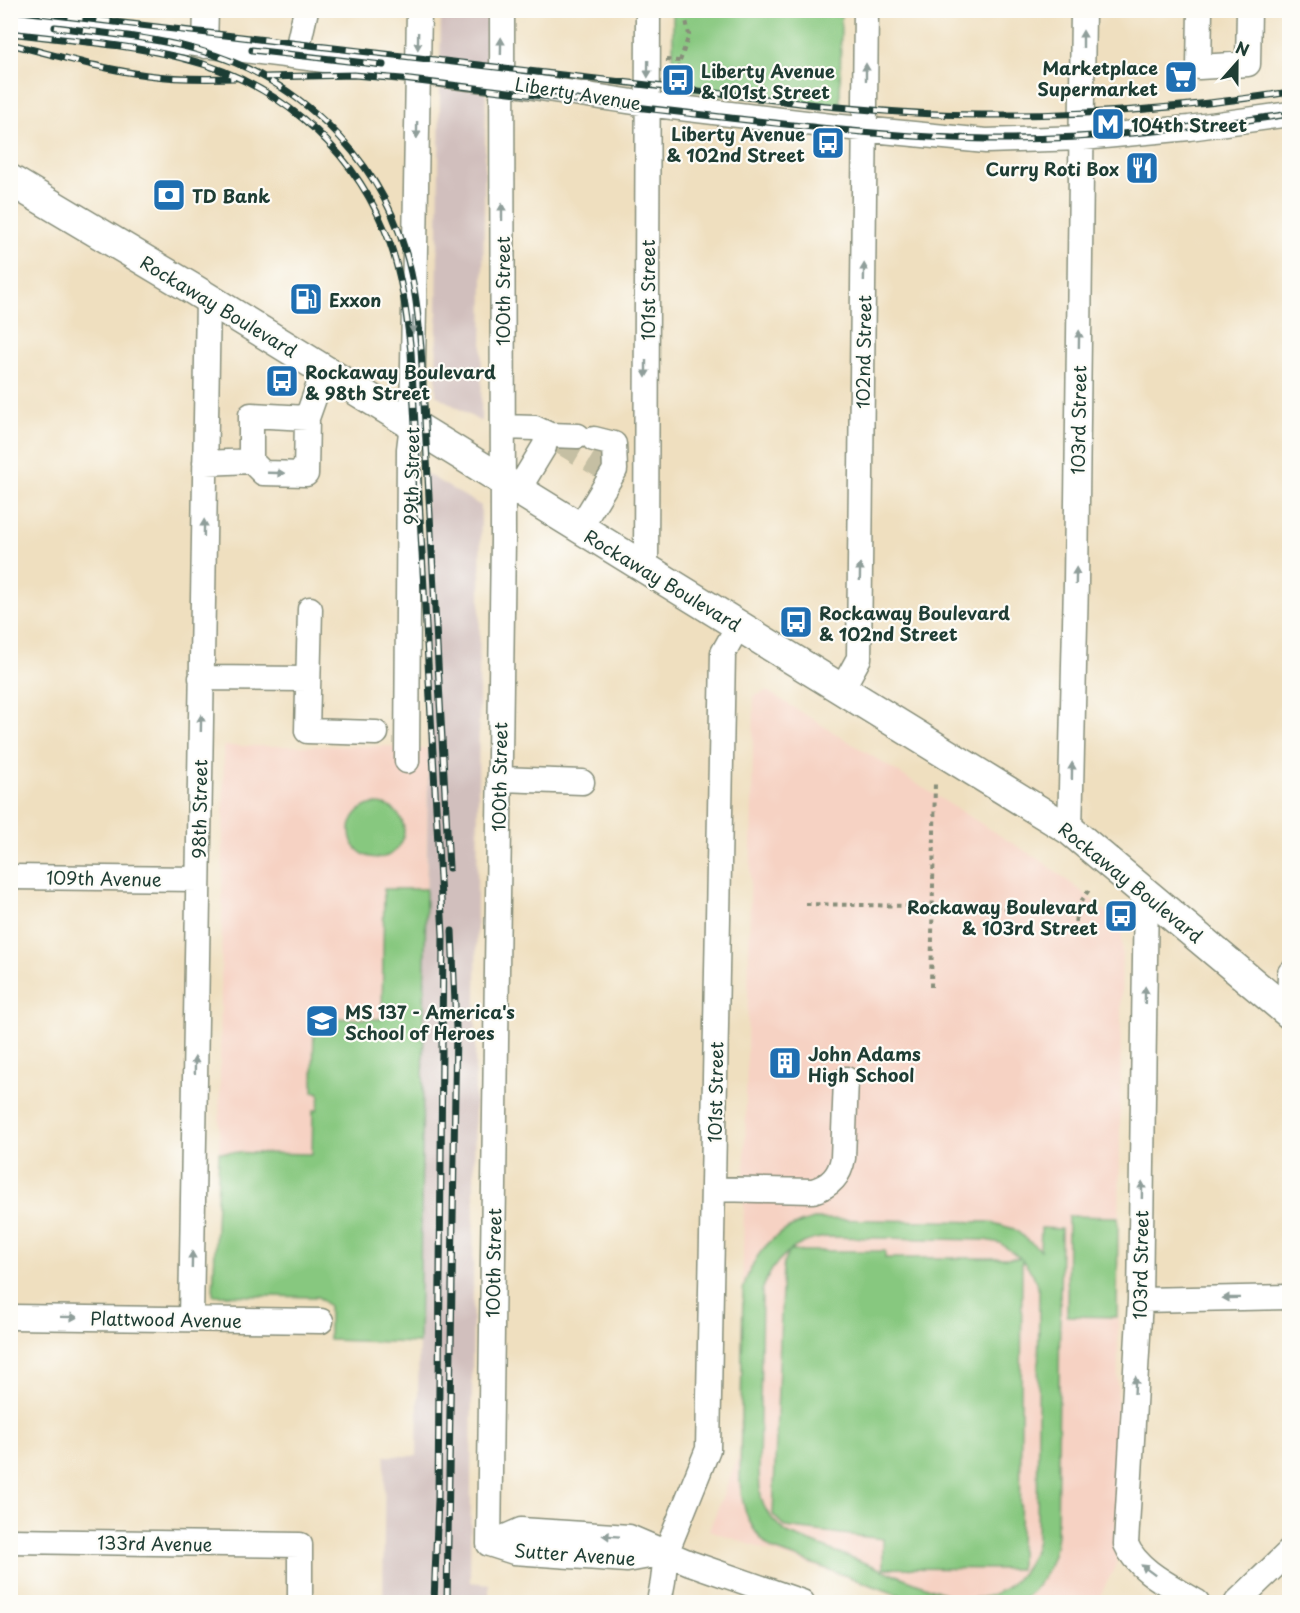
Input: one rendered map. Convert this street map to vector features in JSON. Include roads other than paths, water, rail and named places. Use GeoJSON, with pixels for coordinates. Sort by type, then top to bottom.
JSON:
{"type":"FeatureCollection","features":[{"type":"Feature","properties":{"kind":"main road","name":"Rockaway Boulevard"},"geometry":{"type":"LineString","coordinates":[[10,180],[324,370],[1070,830],[1289,1014]]}},
{"type":"Feature","properties":{"kind":"street"},"geometry":{"type":"LineString","coordinates":[[205,46],[206,10]]}},
{"type":"Feature","properties":{"kind":"street"},"geometry":{"type":"LineString","coordinates":[[296,55],[306,10]]}},
{"type":"Feature","properties":{"kind":"street","name":"99th Street"},"geometry":{"type":"LineString","coordinates":[[407,761],[409,455],[412,424],[419,10]]}},
{"type":"Feature","properties":{"kind":"street","name":"100th Street"},"geometry":{"type":"LineString","coordinates":[[489,1544],[500,779],[511,485],[503,427],[502,10]]}},
{"type":"Feature","properties":{"kind":"street","name":"101st Street"},"geometry":{"type":"LineString","coordinates":[[646,569],[648,10]]}},
{"type":"Feature","properties":{"kind":"street","name":"102nd Street"},"geometry":{"type":"LineString","coordinates":[[842,689],[859,658],[866,10]]}},
{"type":"Feature","properties":{"kind":"street","name":"103rd Street"},"geometry":{"type":"LineString","coordinates":[[1070,830],[1083,138],[1083,10]]}},
{"type":"Feature","properties":{"kind":"street"},"geometry":{"type":"LineString","coordinates":[[1200,10],[1199,67],[1248,64],[1249,10]]}},
{"type":"Feature","properties":{"kind":"street","name":"Liberty Avenue"},"geometry":{"type":"LineString","coordinates":[[10,21],[501,81],[647,104],[865,131],[986,141],[1083,138],[1189,128],[1290,114]]}},
{"type":"Feature","properties":{"kind":"street","name":"98th Street"},"geometry":{"type":"LineString","coordinates":[[191,1319],[208,299]]}},
{"type":"Feature","properties":{"kind":"street"},"geometry":{"type":"LineString","coordinates":[[307,418],[251,415],[251,461],[263,473],[306,474],[307,418],[324,370]]}},
{"type":"Feature","properties":{"kind":"street"},"geometry":{"type":"LineString","coordinates":[[503,427],[535,428],[563,442],[614,444],[605,475],[579,529]]}},
{"type":"Feature","properties":{"kind":"street"},"geometry":{"type":"LineString","coordinates":[[511,485],[563,442]]}},
{"type":"Feature","properties":{"kind":"street"},"geometry":{"type":"LineString","coordinates":[[205,463],[251,461]]}},
{"type":"Feature","properties":{"kind":"street"},"geometry":{"type":"LineString","coordinates":[[605,475],[646,471]]}},
{"type":"Feature","properties":{"kind":"street"},"geometry":{"type":"LineString","coordinates":[[310,609],[307,731],[376,733]]}},
{"type":"Feature","properties":{"kind":"street","name":"101st Street"},"geometry":{"type":"LineString","coordinates":[[659,1602],[666,1553],[708,1449],[723,653],[738,626]]}},
{"type":"Feature","properties":{"kind":"street"},"geometry":{"type":"LineString","coordinates":[[201,678],[308,679]]}},
{"type":"Feature","properties":{"kind":"street"},"geometry":{"type":"LineString","coordinates":[[500,779],[582,782]]}},
{"type":"Feature","properties":{"kind":"street","name":"109th Avenue"},"geometry":{"type":"LineString","coordinates":[[10,877],[198,879]]}},
{"type":"Feature","properties":{"kind":"street","name":"103rd Street"},"geometry":{"type":"LineString","coordinates":[[1146,892],[1140,1300],[1126,1545],[1130,1555],[1148,1570],[1197,1602]]}},
{"type":"Feature","properties":{"kind":"street"},"geometry":{"type":"LineString","coordinates":[[1289,1014],[1290,973]]}},
{"type":"Feature","properties":{"kind":"street"},"geometry":{"type":"LineString","coordinates":[[713,1189],[813,1191],[823,1188],[833,1180],[841,1169],[843,1158],[846,1079]]}},
{"type":"Feature","properties":{"kind":"street"},"geometry":{"type":"LineString","coordinates":[[1140,1300],[1290,1297]]}},
{"type":"Feature","properties":{"kind":"street","name":"Plattwood Avenue"},"geometry":{"type":"LineString","coordinates":[[10,1317],[321,1321]]}},
{"type":"Feature","properties":{"kind":"street","name":"133rd Avenue"},"geometry":{"type":"LineString","coordinates":[[10,1541],[300,1545],[300,1602]]}},
{"type":"Feature","properties":{"kind":"street","name":"Sutter Avenue"},"geometry":{"type":"LineString","coordinates":[[489,1544],[513,1552],[627,1560],[666,1553],[802,1602]]}},
{"type":"Feature","properties":{"kind":"street"},"geometry":{"type":"LineString","coordinates":[[1237,1602],[1290,1551]]}},
{"type":"Feature","properties":{"kind":"tunnel"},"geometry":{"type":"LineString","coordinates":[[559,441],[604,468]]}},
{"type":"Feature","properties":{"kind":"railway"},"geometry":{"type":"LineString","coordinates":[[13,10],[808,104],[894,112],[981,115],[1097,112],[1174,107],[1290,92]]}},
{"type":"Feature","properties":{"kind":"railway"},"geometry":{"type":"LineString","coordinates":[[55,27],[127,36],[198,50],[233,62],[267,79],[298,99],[353,151],[374,182],[392,215],[411,274],[421,348],[449,868]]}},
{"type":"Feature","properties":{"kind":"railway"},"geometry":{"type":"LineString","coordinates":[[10,33],[118,46],[182,58],[215,68],[276,99],[328,142],[350,168],[369,197],[395,258],[405,305],[411,352],[443,935],[438,1499],[434,1602]]}},
{"type":"Feature","properties":{"kind":"railway"},"geometry":{"type":"LineString","coordinates":[[10,44],[130,72],[180,78],[235,78]]}},
{"type":"Feature","properties":{"kind":"railway"},"geometry":{"type":"LineString","coordinates":[[252,50],[383,65]]}},
{"type":"Feature","properties":{"kind":"railway"},"geometry":{"type":"LineString","coordinates":[[265,77],[354,75],[402,79],[821,128],[954,138],[1063,138],[1177,129],[1290,114]]}},
{"type":"Feature","properties":{"kind":"railway"},"geometry":{"type":"LineString","coordinates":[[447,1602],[456,1028],[452,931]]}},
{"type":"Feature","properties":{"kind":"place","name":"Marketplace Supermarket"},"geometry":{"type":"Point","coordinates":[1181,77]}},
{"type":"Feature","properties":{"kind":"place","name":"Liberty Avenue & 101st Street"},"geometry":{"type":"Point","coordinates":[678,80]}},
{"type":"Feature","properties":{"kind":"place","name":"104th Street"},"geometry":{"type":"Point","coordinates":[1108,124]}},
{"type":"Feature","properties":{"kind":"place","name":"Liberty Avenue & 102nd Street"},"geometry":{"type":"Point","coordinates":[828,143]}},
{"type":"Feature","properties":{"kind":"place","name":"Curry Roti Box"},"geometry":{"type":"Point","coordinates":[1142,168]}},
{"type":"Feature","properties":{"kind":"place","name":"TD Bank"},"geometry":{"type":"Point","coordinates":[169,195]}},
{"type":"Feature","properties":{"kind":"place","name":"Exxon"},"geometry":{"type":"Point","coordinates":[306,299]}},
{"type":"Feature","properties":{"kind":"place","name":"Rockaway Boulevard & 98th Street"},"geometry":{"type":"Point","coordinates":[282,381]}},
{"type":"Feature","properties":{"kind":"place","name":"Rockaway Boulevard & 102nd Street"},"geometry":{"type":"Point","coordinates":[796,622]}},
{"type":"Feature","properties":{"kind":"place","name":"Rockaway Boulevard & 103rd Street"},"geometry":{"type":"Point","coordinates":[1121,916]}},
{"type":"Feature","properties":{"kind":"place","name":"MS 137 - America's School of Heroes"},"geometry":{"type":"Point","coordinates":[322,1021]}},
{"type":"Feature","properties":{"kind":"place","name":"John Adams High School"},"geometry":{"type":"Point","coordinates":[785,1063]}}]}
